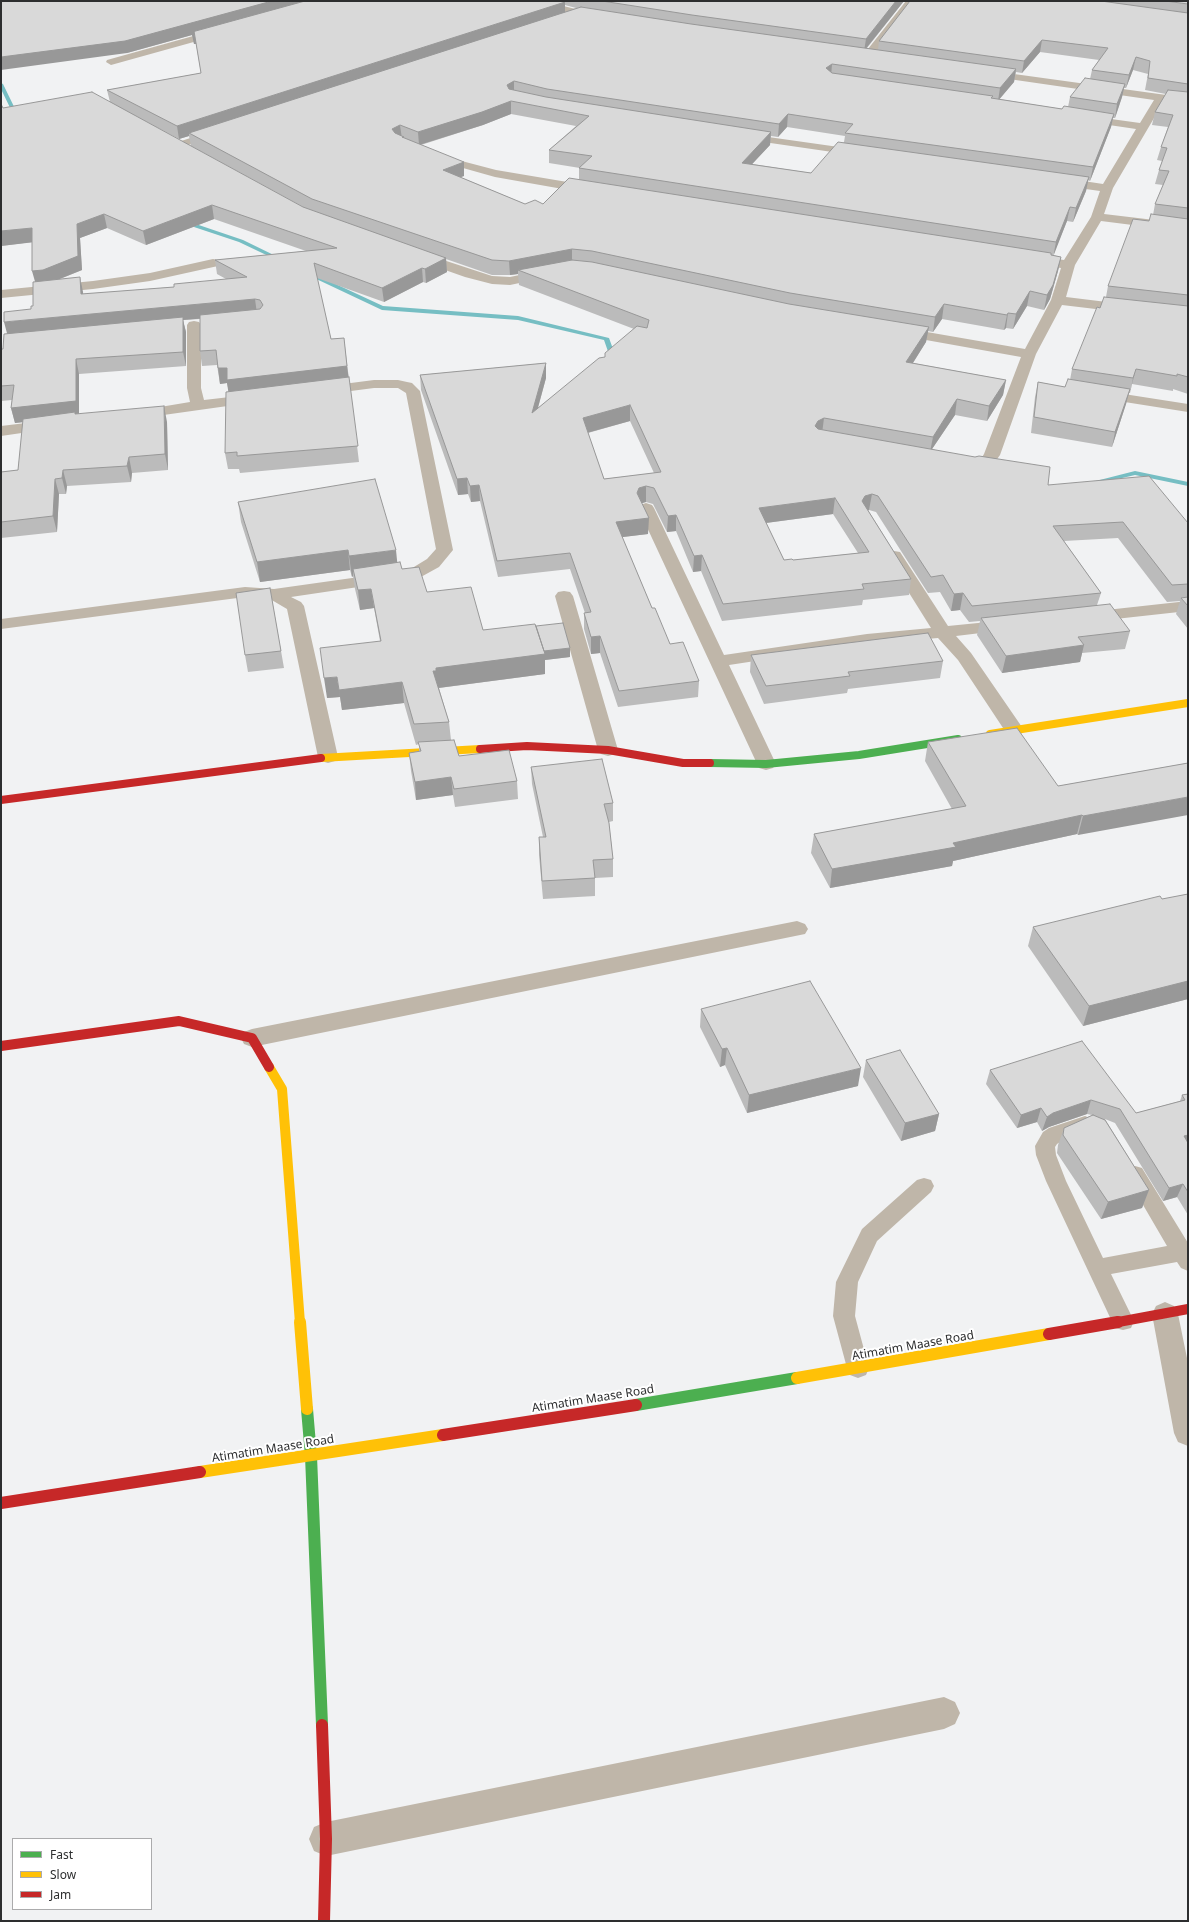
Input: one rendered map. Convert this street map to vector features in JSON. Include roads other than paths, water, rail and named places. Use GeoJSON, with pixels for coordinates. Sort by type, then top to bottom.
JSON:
{"type":"FeatureCollection","features":[{"type":"Feature","properties":{"kind":"street"},"geometry":{"type":"LineString","coordinates":[[532,1],[580,14],[609,19]]}},
{"type":"Feature","properties":{"kind":"street"},"geometry":{"type":"LineString","coordinates":[[884,59],[864,56],[911,1]]}},
{"type":"Feature","properties":{"kind":"street"},"geometry":{"type":"LineString","coordinates":[[565,19],[580,14]]}},
{"type":"Feature","properties":{"kind":"street"},"geometry":{"type":"LineString","coordinates":[[111,62],[234,28]]}},
{"type":"Feature","properties":{"kind":"street"},"geometry":{"type":"LineString","coordinates":[[971,71],[1188,101]]}},
{"type":"Feature","properties":{"kind":"street"},"geometry":{"type":"LineString","coordinates":[[949,462],[972,466],[986,463],[992,455],[1020,382],[1028,354],[1058,300],[1068,265],[1097,217],[1107,188],[1144,127],[1160,97]]}},
{"type":"Feature","properties":{"kind":"street"},"geometry":{"type":"LineString","coordinates":[[1073,117],[1144,127]]}},
{"type":"Feature","properties":{"kind":"street"},"geometry":{"type":"LineString","coordinates":[[190,153],[172,144],[228,129]]}},
{"type":"Feature","properties":{"kind":"street"},"geometry":{"type":"LineString","coordinates":[[730,135],[872,155]]}},
{"type":"Feature","properties":{"kind":"street"},"geometry":{"type":"LineString","coordinates":[[422,152],[444,160],[495,173],[599,191]]}},
{"type":"Feature","properties":{"kind":"street"},"geometry":{"type":"LineString","coordinates":[[1044,179],[1107,188]]}},
{"type":"Feature","properties":{"kind":"street"},"geometry":{"type":"LineString","coordinates":[[1097,217],[1188,228]]}},
{"type":"Feature","properties":{"kind":"street"},"geometry":{"type":"LineString","coordinates":[[404,251],[492,280],[510,281],[560,271]]}},
{"type":"Feature","properties":{"kind":"street"},"geometry":{"type":"LineString","coordinates":[[1021,258],[1068,265]]}},
{"type":"Feature","properties":{"kind":"street"},"geometry":{"type":"LineString","coordinates":[[1,294],[93,285],[143,278],[213,263]]}},
{"type":"Feature","properties":{"kind":"street"},"geometry":{"type":"LineString","coordinates":[[1058,300],[1188,316]]}},
{"type":"Feature","properties":{"kind":"street"},"geometry":{"type":"LineString","coordinates":[[178,326],[210,324]]}},
{"type":"Feature","properties":{"kind":"street"},"geometry":{"type":"LineString","coordinates":[[194,325],[194,388],[198,405]]}},
{"type":"Feature","properties":{"kind":"street"},"geometry":{"type":"LineString","coordinates":[[889,330],[1028,354]]}},
{"type":"Feature","properties":{"kind":"street"},"geometry":{"type":"LineString","coordinates":[[1020,382],[1035,385]]}},
{"type":"Feature","properties":{"kind":"street"},"geometry":{"type":"LineString","coordinates":[[1,624],[245,592],[274,594],[413,574],[433,563],[444,550],[413,391],[407,386],[398,384],[374,384],[303,393]]}},
{"type":"Feature","properties":{"kind":"street"},"geometry":{"type":"LineString","coordinates":[[1081,392],[1188,408]]}},
{"type":"Feature","properties":{"kind":"street"},"geometry":{"type":"LineString","coordinates":[[123,416],[273,396]]}},
{"type":"Feature","properties":{"kind":"street"},"geometry":{"type":"LineString","coordinates":[[1,430],[62,423]]}},
{"type":"Feature","properties":{"kind":"street"},"geometry":{"type":"LineString","coordinates":[[646,508],[766,764]]}},
{"type":"Feature","properties":{"kind":"street"},"geometry":{"type":"LineString","coordinates":[[885,542],[943,632],[965,657],[1014,730]]}},
{"type":"Feature","properties":{"kind":"street"},"geometry":{"type":"LineString","coordinates":[[274,594],[295,606],[328,757]]}},
{"type":"Feature","properties":{"kind":"street"},"geometry":{"type":"LineString","coordinates":[[564,596],[608,750]]}},
{"type":"Feature","properties":{"kind":"street"},"geometry":{"type":"LineString","coordinates":[[1070,619],[1188,606]]}},
{"type":"Feature","properties":{"kind":"street"},"geometry":{"type":"LineString","coordinates":[[717,661],[867,639],[1022,624]]}},
{"type":"Feature","properties":{"kind":"street"},"geometry":{"type":"LineString","coordinates":[[983,735],[1188,704]]}},
{"type":"Feature","properties":{"kind":"street"},"geometry":{"type":"LineString","coordinates":[[1,800],[328,757],[527,746],[608,750],[683,763],[766,764],[859,755],[968,738]]}},
{"type":"Feature","properties":{"kind":"street"},"geometry":{"type":"LineString","coordinates":[[1,1046],[180,1021],[252,1038],[797,929]]}},
{"type":"Feature","properties":{"kind":"street"},"geometry":{"type":"LineString","coordinates":[[252,1038],[282,1089],[311,1456],[326,1839],[324,1921]]}},
{"type":"Feature","properties":{"kind":"street"},"geometry":{"type":"LineString","coordinates":[[1177,1312],[1188,1433]]}},
{"type":"Feature","properties":{"kind":"street","name":"Atimatim Maase Road"},"geometry":{"type":"LineString","coordinates":[[1,1503],[725,1391],[1177,1312]]}},
{"type":"Feature","properties":{"kind":"street"},"geometry":{"type":"LineString","coordinates":[[326,1839],[944,1713]]}},
{"type":"Feature","properties":{"kind":"lane"},"geometry":{"type":"LineString","coordinates":[[1101,1127],[1086,1123],[1050,1138],[1045,1146],[1046,1155],[1056,1181],[1123,1321]]}},
{"type":"Feature","properties":{"kind":"lane"},"geometry":{"type":"LineString","coordinates":[[1098,1268],[1185,1257],[1126,1160]]}},
{"type":"Feature","properties":{"kind":"lane"},"geometry":{"type":"LineString","coordinates":[[858,1368],[844,1316],[846,1282],[869,1236],[924,1186]]}},
{"type":"Feature","properties":{"kind":"waterway"},"geometry":{"type":"LineString","coordinates":[[1,84],[18,118]]}},
{"type":"Feature","properties":{"kind":"waterway"},"geometry":{"type":"LineString","coordinates":[[184,222],[241,241],[281,260]]}},
{"type":"Feature","properties":{"kind":"waterway"},"geometry":{"type":"LineString","coordinates":[[312,275],[382,308],[518,318],[607,339],[614,360]]}},
{"type":"Feature","properties":{"kind":"waterway"},"geometry":{"type":"LineString","coordinates":[[1088,484],[1135,473],[1188,484]]}}]}
